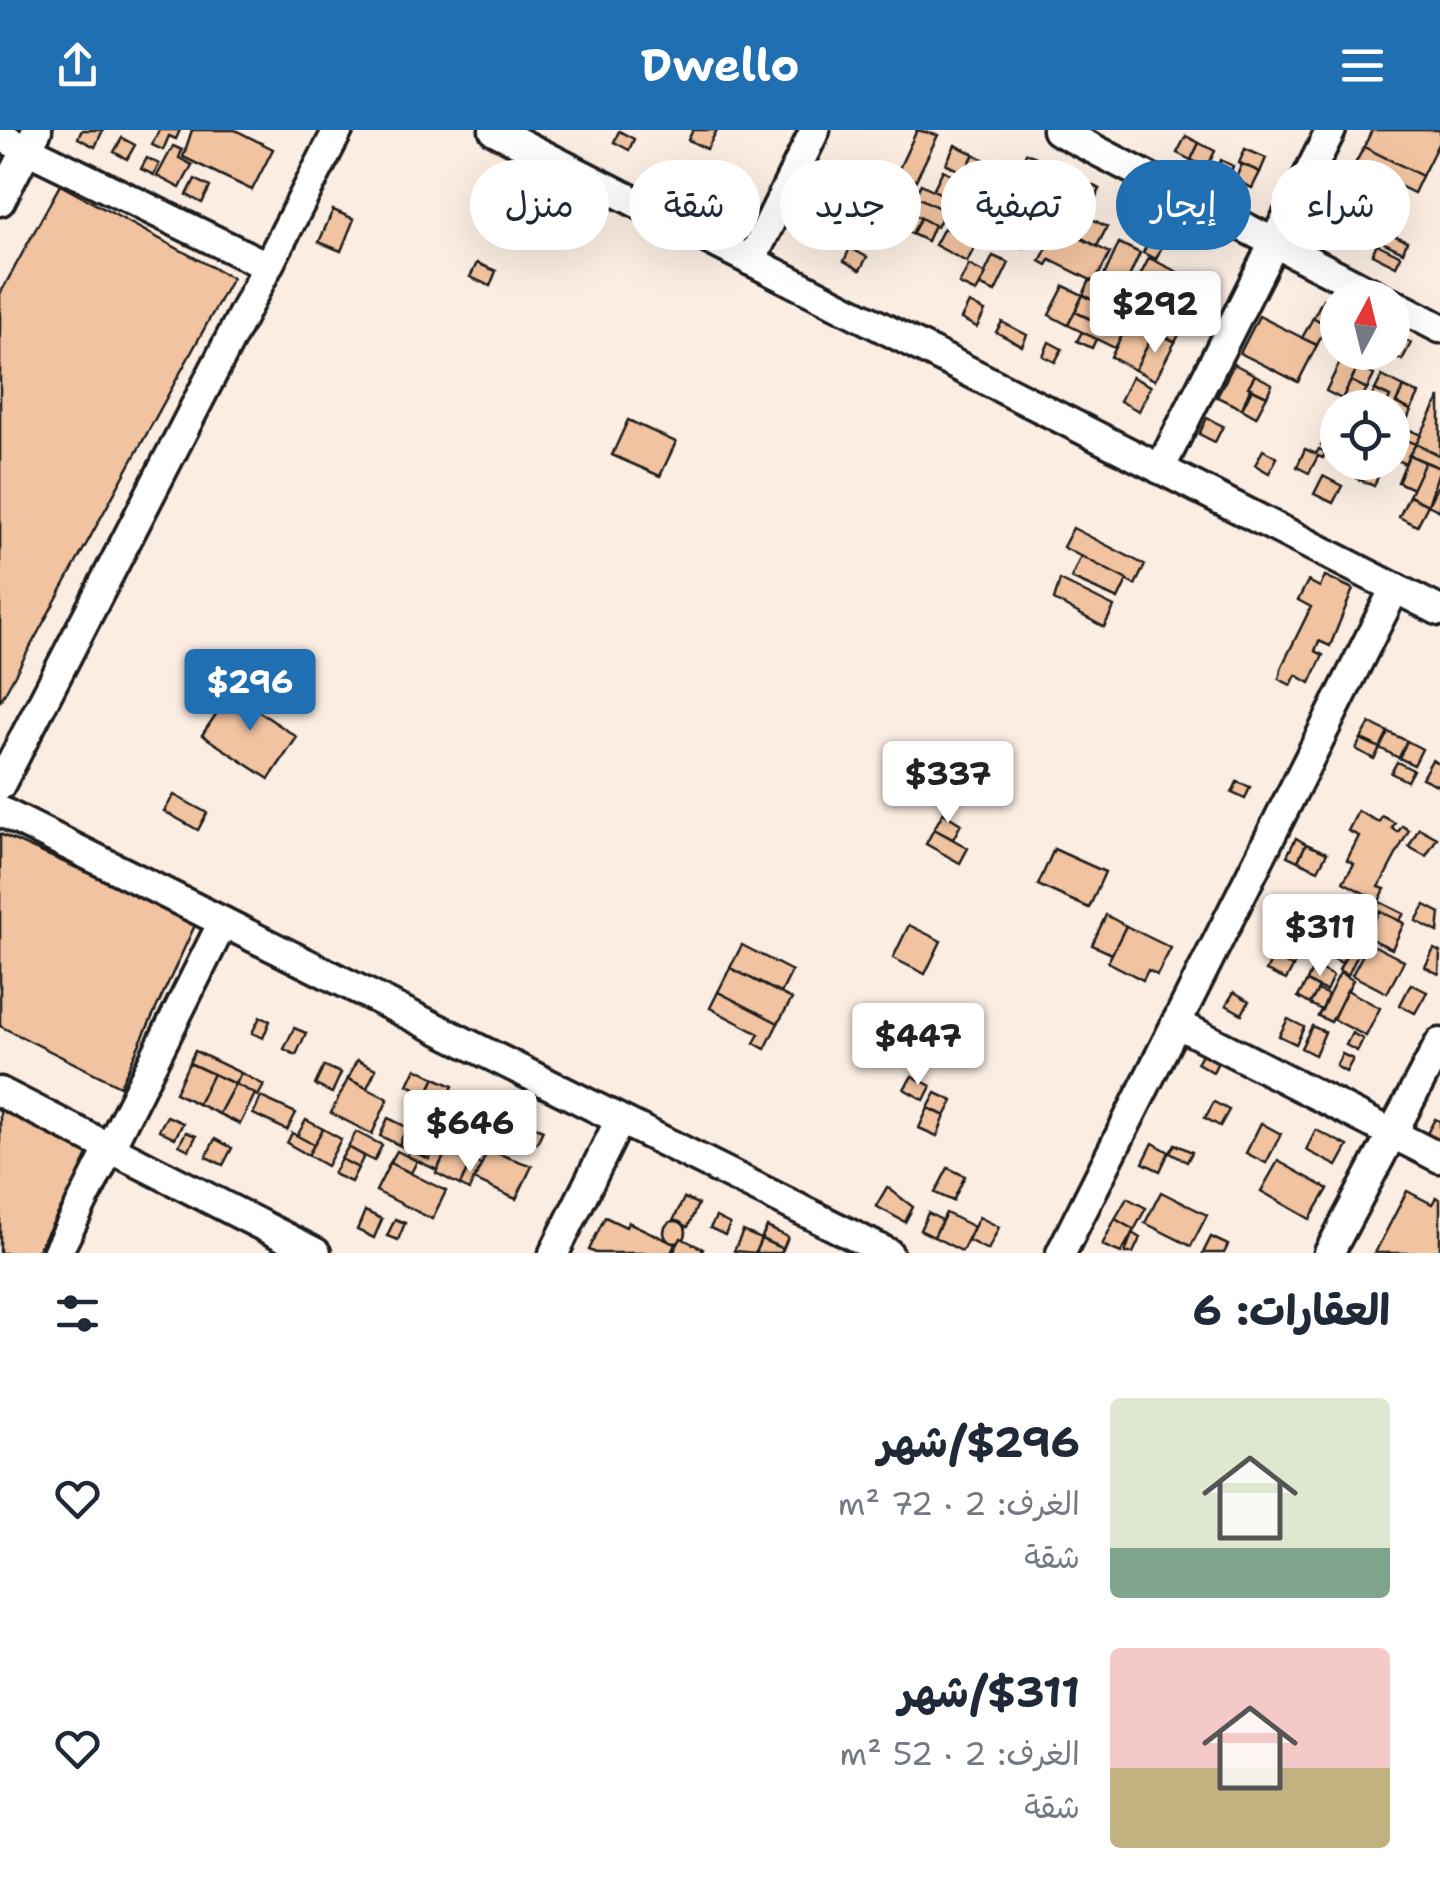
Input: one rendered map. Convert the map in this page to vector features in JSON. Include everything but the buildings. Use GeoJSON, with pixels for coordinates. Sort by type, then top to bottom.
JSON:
{"type":"FeatureCollection","features":[{"type":"Feature","properties":{"kind":"street"},"geometry":{"type":"LineString","coordinates":[[0,785],[264,266],[338,130]]}},
{"type":"Feature","properties":{"kind":"street"},"geometry":{"type":"LineString","coordinates":[[494,130],[1440,611]]}},
{"type":"Feature","properties":{"kind":"street"},"geometry":{"type":"LineString","coordinates":[[751,261],[816,130]]}},
{"type":"Feature","properties":{"kind":"street"},"geometry":{"type":"LineString","coordinates":[[1057,130],[1271,240]]}},
{"type":"Feature","properties":{"kind":"street"},"geometry":{"type":"LineString","coordinates":[[1316,160],[1332,130]]}},
{"type":"Feature","properties":{"kind":"street"},"geometry":{"type":"LineString","coordinates":[[0,136],[32,140],[264,266]]}},
{"type":"Feature","properties":{"kind":"street"},"geometry":{"type":"LineString","coordinates":[[0,201],[32,140]]}},
{"type":"Feature","properties":{"kind":"street"},"geometry":{"type":"LineString","coordinates":[[1160,469],[1271,248]]}},
{"type":"Feature","properties":{"kind":"street"},"geometry":{"type":"LineString","coordinates":[[1289,250],[1347,280]]}},
{"type":"Feature","properties":{"kind":"street"},"geometry":{"type":"LineString","coordinates":[[1410,312],[1440,328]]}},
{"type":"Feature","properties":{"kind":"street"},"geometry":{"type":"LineString","coordinates":[[1060,1253],[1396,588]]}},
{"type":"Feature","properties":{"kind":"street"},"geometry":{"type":"LineString","coordinates":[[0,811],[888,1253]]}},
{"type":"Feature","properties":{"kind":"street"},"geometry":{"type":"LineString","coordinates":[[57,1253],[223,922]]}},
{"type":"Feature","properties":{"kind":"street"},"geometry":{"type":"LineString","coordinates":[[1176,1023],[1440,1158]]}},
{"type":"Feature","properties":{"kind":"street"},"geometry":{"type":"LineString","coordinates":[[1329,1253],[1440,1042]]}},
{"type":"Feature","properties":{"kind":"street"},"geometry":{"type":"LineString","coordinates":[[0,1092],[316,1253]]}},
{"type":"Feature","properties":{"kind":"street"},"geometry":{"type":"LineString","coordinates":[[554,1253],[620,1120]]}}]}
